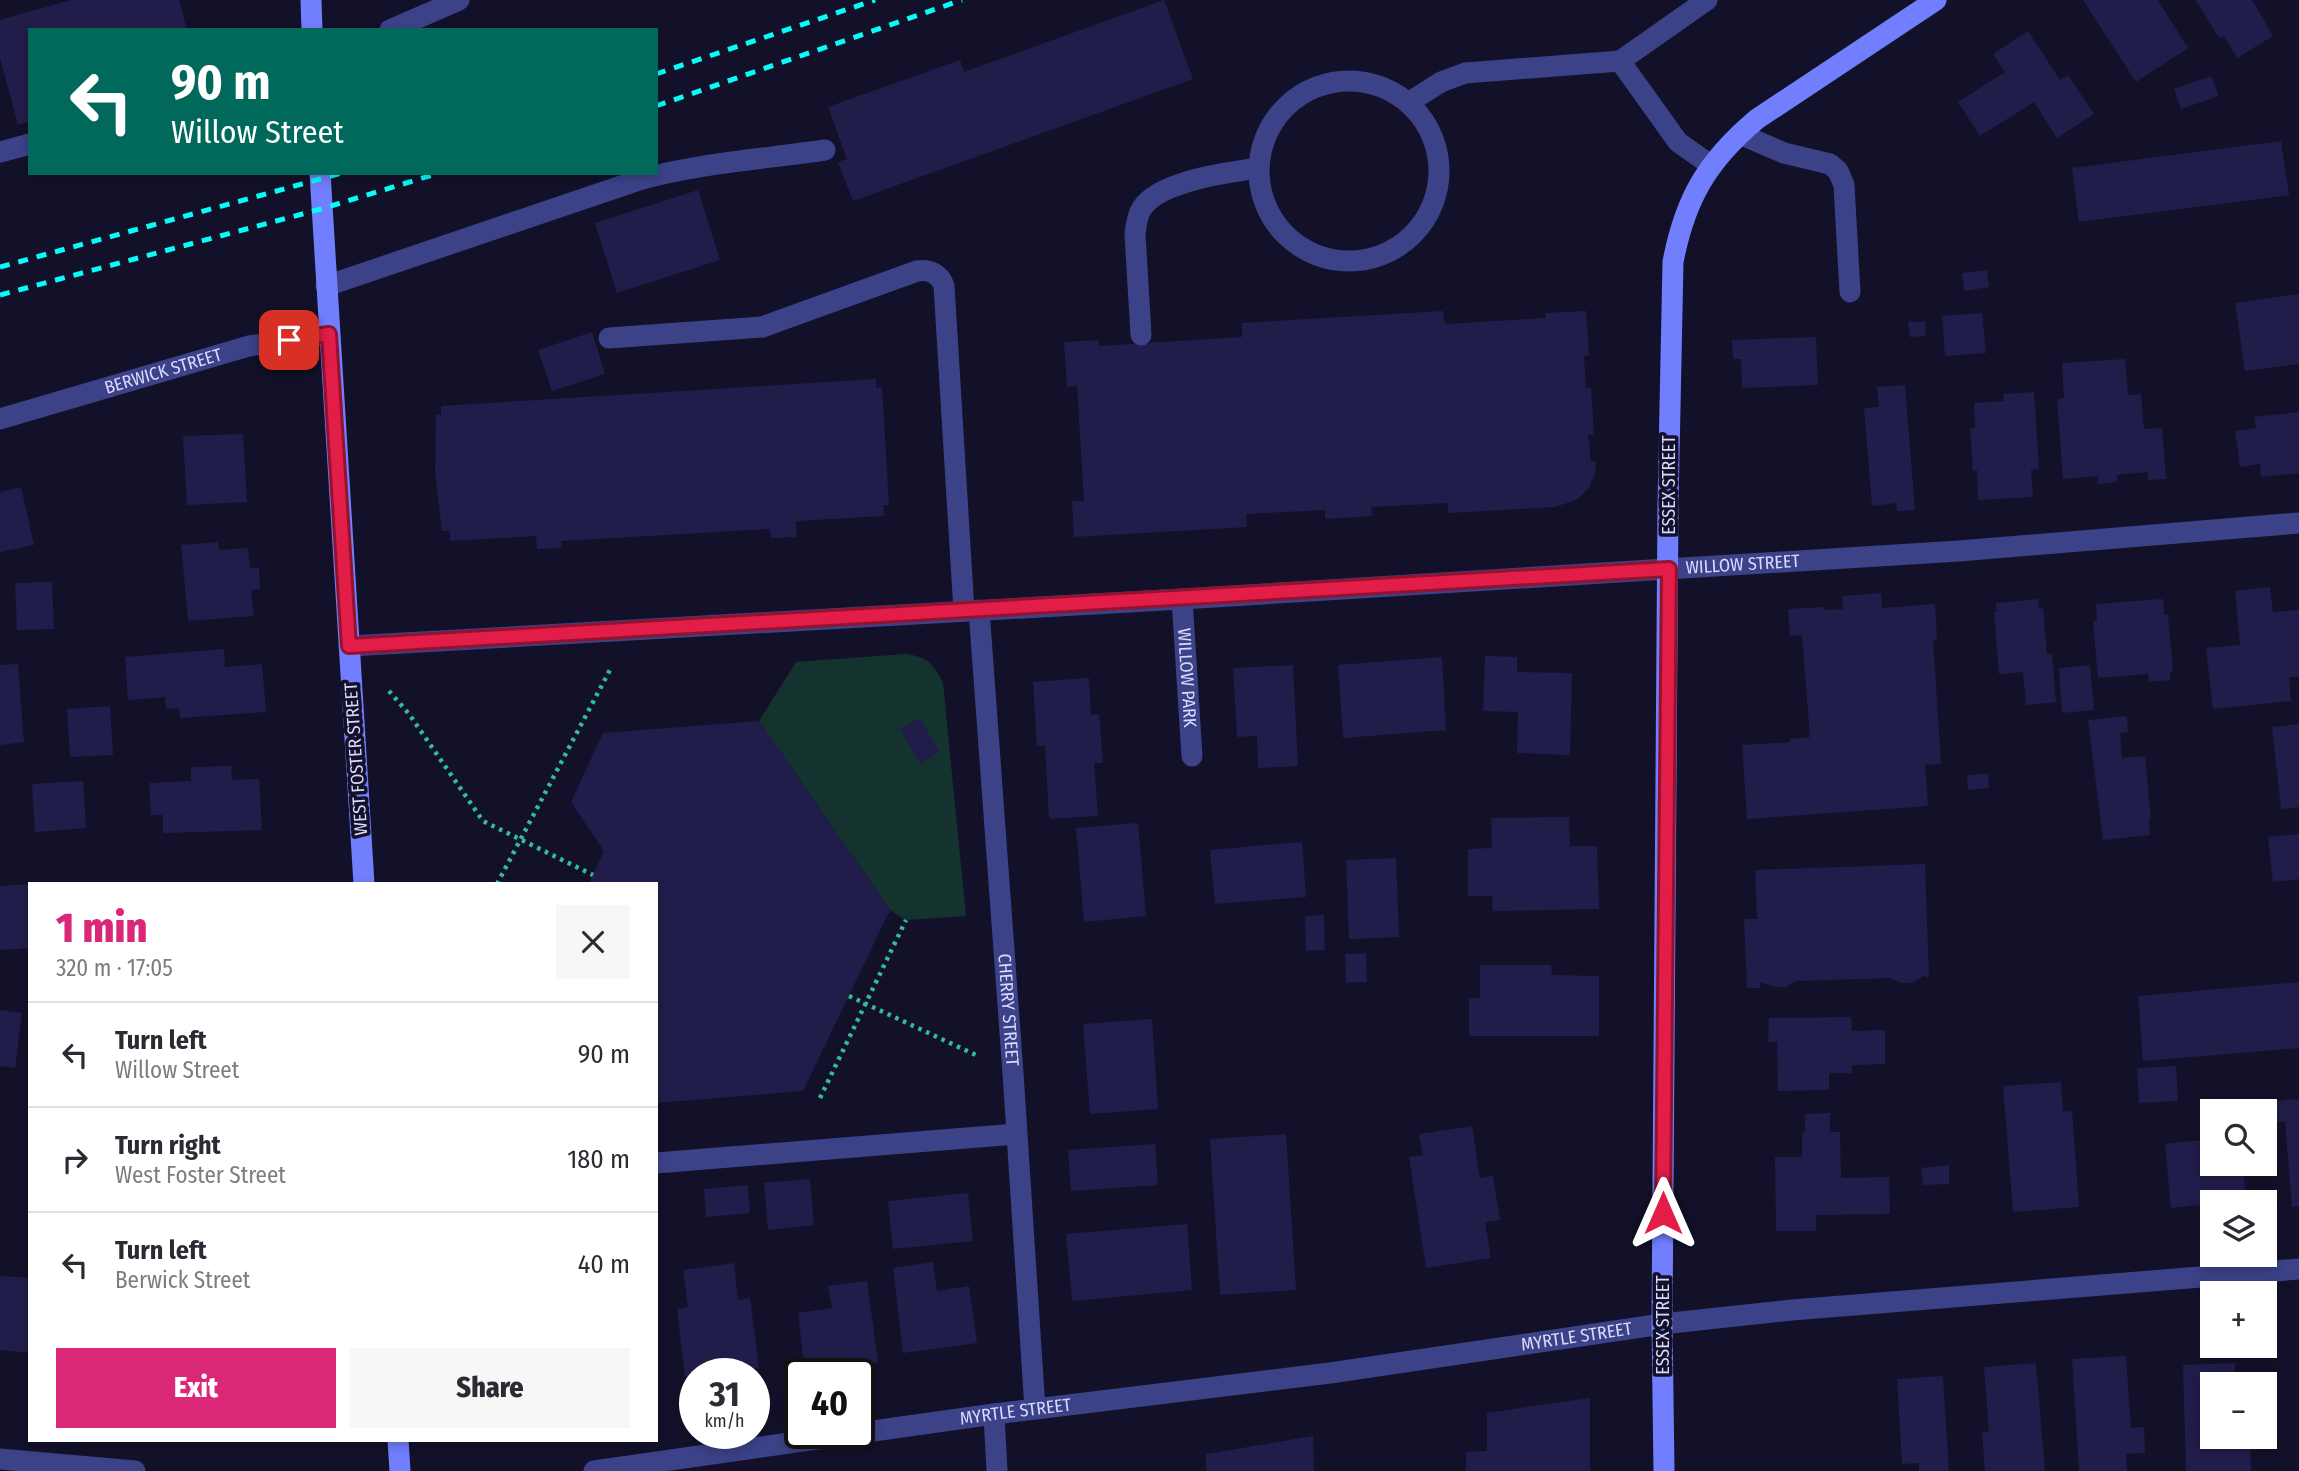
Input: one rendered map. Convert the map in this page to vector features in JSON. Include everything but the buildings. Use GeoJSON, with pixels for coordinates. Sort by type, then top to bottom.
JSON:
{"type":"FeatureCollection","features":[{"type":"Feature","properties":{"kind":"street"},"geometry":{"type":"LineString","coordinates":[[311,0],[312,28]]}},
{"type":"Feature","properties":{"kind":"street"},"geometry":{"type":"LineString","coordinates":[[395,28],[459,0]]}},
{"type":"Feature","properties":{"kind":"street"},"geometry":{"type":"LineString","coordinates":[[1408,103],[1441,82],[1465,73],[1620,61],[1707,0]]}},
{"type":"Feature","properties":{"kind":"street","name":"ESSEX STREET"},"geometry":{"type":"LineString","coordinates":[[1664,1471],[1662,1324],[1668,476],[1673,262],[1677,239],[1689,202],[1712,166],[1740,134],[1757,119],[1936,0]]}},
{"type":"Feature","properties":{"kind":"street"},"geometry":{"type":"LineString","coordinates":[[1620,61],[1678,142],[1712,166]]}},
{"type":"Feature","properties":{"kind":"street"},"geometry":{"type":"LineString","coordinates":[[1361,81],[1394,93],[1408,103],[1430,131],[1439,164],[1434,200],[1427,216],[1404,242],[1373,258],[1354,261],[1329,258],[1304,249],[1289,239],[1268,210],[1262,194],[1259,168],[1263,142],[1271,125],[1294,99],[1309,90],[1334,82],[1361,81]]}},
{"type":"Feature","properties":{"kind":"street"},"geometry":{"type":"LineString","coordinates":[[1740,134],[1784,153],[1825,163],[1838,171],[1844,185],[1850,292]]}},
{"type":"Feature","properties":{"kind":"street"},"geometry":{"type":"LineString","coordinates":[[0,152],[28,145]]}},
{"type":"Feature","properties":{"kind":"street"},"geometry":{"type":"LineString","coordinates":[[326,285],[668,172],[825,150]]}},
{"type":"Feature","properties":{"kind":"street"},"geometry":{"type":"LineString","coordinates":[[1141,335],[1135,234],[1142,208],[1155,195],[1192,181],[1221,173],[1259,168]]}},
{"type":"Feature","properties":{"kind":"street","name":"WEST FOSTER STREET"},"geometry":{"type":"LineString","coordinates":[[320,175],[364,882]]}},
{"type":"Feature","properties":{"kind":"street","name":"CHERRY STREET"},"geometry":{"type":"LineString","coordinates":[[609,338],[762,327],[918,271],[930,271],[938,275],[944,286],[1013,1073],[1035,1409]]}},
{"type":"Feature","properties":{"kind":"street","name":"BERWICK STREET"},"geometry":{"type":"LineString","coordinates":[[0,419],[249,346],[329,334]]}},
{"type":"Feature","properties":{"kind":"street","name":"WILLOW STREET"},"geometry":{"type":"LineString","coordinates":[[349,646],[1959,551],[2299,523]]}},
{"type":"Feature","properties":{"kind":"street","name":"WILLOW PARK"},"geometry":{"type":"LineString","coordinates":[[1182,598],[1192,756]]}},
{"type":"Feature","properties":{"kind":"street"},"geometry":{"type":"LineString","coordinates":[[658,1163],[1016,1134]]}},
{"type":"Feature","properties":{"kind":"street","name":"MYRTLE STREET"},"geometry":{"type":"LineString","coordinates":[[875,1431],[1330,1373],[1662,1324],[1805,1309],[2299,1269]]}},
{"type":"Feature","properties":{"kind":"street"},"geometry":{"type":"LineString","coordinates":[[993,1414],[997,1471]]}},
{"type":"Feature","properties":{"kind":"street"},"geometry":{"type":"LineString","coordinates":[[398,1442],[400,1471]]}},
{"type":"Feature","properties":{"kind":"street","name":"MYRTLE STREET"},"geometry":{"type":"LineString","coordinates":[[594,1471],[784,1444]]}},
{"type":"Feature","properties":{"kind":"street"},"geometry":{"type":"LineString","coordinates":[[0,1459],[135,1471]]}},
{"type":"Feature","properties":{"kind":"path"},"geometry":{"type":"LineString","coordinates":[[498,882],[631,630]]}},
{"type":"Feature","properties":{"kind":"path"},"geometry":{"type":"LineString","coordinates":[[349,646],[409,714],[483,821],[593,875]]}},
{"type":"Feature","properties":{"kind":"path"},"geometry":{"type":"LineString","coordinates":[[820,1098],[906,920]]}},
{"type":"Feature","properties":{"kind":"path"},"geometry":{"type":"LineString","coordinates":[[849,996],[1013,1073]]}},
{"type":"Feature","properties":{"kind":"green space"},"geometry":{"type":"Polygon","coordinates":[[[905,654],[929,662],[943,683],[966,916],[906,920],[890,910],[759,721],[796,662],[905,654]]]}},
{"type":"Feature","properties":{"kind":"railway"},"geometry":{"type":"LineString","coordinates":[[658,73],[875,0]]}},
{"type":"Feature","properties":{"kind":"railway"},"geometry":{"type":"LineString","coordinates":[[658,105],[962,0]]}},
{"type":"Feature","properties":{"kind":"railway"},"geometry":{"type":"LineString","coordinates":[[0,267],[335,175]]}},
{"type":"Feature","properties":{"kind":"railway"},"geometry":{"type":"LineString","coordinates":[[0,295],[321,209],[432,175]]}},
{"type":"Feature","properties":{"kind":"route"},"geometry":{"type":"LineString","coordinates":[[289,340],[329,334],[349,646],[1669,569],[1663,1213]]}}]}
